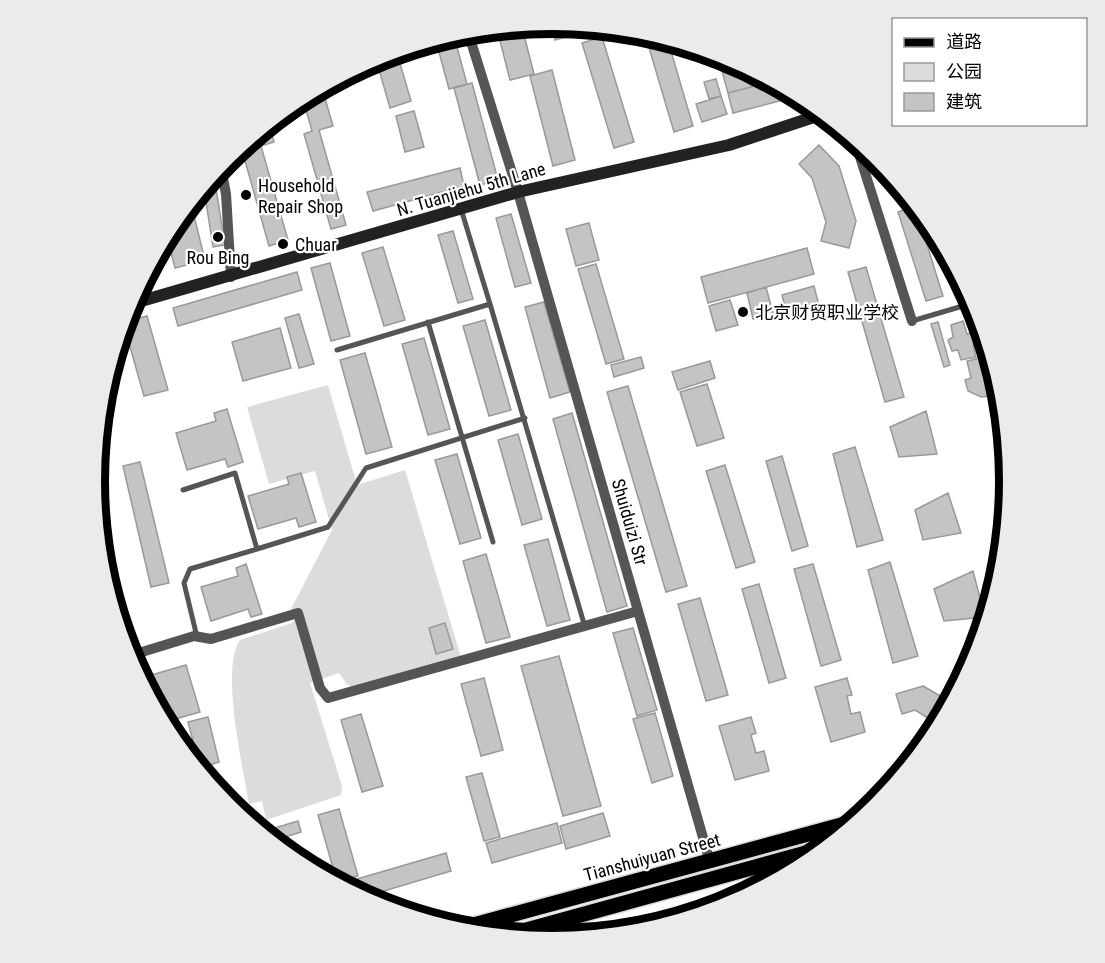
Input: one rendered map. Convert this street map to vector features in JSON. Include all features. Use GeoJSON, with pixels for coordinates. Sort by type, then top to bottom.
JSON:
{"type":"FeatureCollection","features":[{"type":"Feature","properties":{"kind":"main road","name":"Tianshuiyuan Street"},"geometry":{"type":"LineString","coordinates":[[482,923],[837,826]]}},
{"type":"Feature","properties":{"kind":"main road","name":"Tianshuiyuan Street"},"geometry":{"type":"LineString","coordinates":[[533,928],[797,855]]}},
{"type":"Feature","properties":{"kind":"street","name":"Shuiduizi Str"},"geometry":{"type":"LineString","coordinates":[[471,42],[518,192],[710,862]]}},
{"type":"Feature","properties":{"kind":"street","name":"N. Tuanjiehu 5th Lane"},"geometry":{"type":"LineString","coordinates":[[144,300],[518,192],[729,145],[812,118]]}},
{"type":"Feature","properties":{"kind":"street"},"geometry":{"type":"LineString","coordinates":[[860,157],[912,321]]}},
{"type":"Feature","properties":{"kind":"street"},"geometry":{"type":"LineString","coordinates":[[223,179],[231,277]]}},
{"type":"Feature","properties":{"kind":"street"},"geometry":{"type":"LineString","coordinates":[[140,653],[197,637],[211,639],[298,613],[320,688],[328,698],[639,611]]}},
{"type":"Feature","properties":{"kind":"lane"},"geometry":{"type":"LineString","coordinates":[[461,209],[525,418],[585,627]]}},
{"type":"Feature","properties":{"kind":"lane"},"geometry":{"type":"LineString","coordinates":[[337,350],[490,304]]}},
{"type":"Feature","properties":{"kind":"lane"},"geometry":{"type":"LineString","coordinates":[[912,321],[963,306]]}},
{"type":"Feature","properties":{"kind":"lane"},"geometry":{"type":"LineString","coordinates":[[428,322],[494,542]]}},
{"type":"Feature","properties":{"kind":"lane"},"geometry":{"type":"LineString","coordinates":[[197,637],[184,583],[190,569],[328,527],[366,468],[463,440],[525,418]]}},
{"type":"Feature","properties":{"kind":"lane"},"geometry":{"type":"LineString","coordinates":[[183,490],[235,473],[257,549]]}},
{"type":"Feature","properties":{"kind":"green space"},"geometry":{"type":"Polygon","coordinates":[[[328,385],[357,485],[405,470],[463,664],[361,694],[346,683],[339,673],[310,683],[342,786],[341,795],[266,820],[262,801],[249,804],[232,695],[234,654],[240,640],[292,623],[296,618],[290,611],[332,530],[315,471],[269,484],[247,407],[328,385]]]}},
{"type":"Feature","properties":{"kind":"building"},"geometry":{"type":"Polygon","coordinates":[[[553,34],[573,35],[555,40],[553,34]]]}},
{"type":"Feature","properties":{"kind":"building"},"geometry":{"type":"Polygon","coordinates":[[[524,35],[534,74],[510,80],[499,37],[524,35]]]}},
{"type":"Feature","properties":{"kind":"building"},"geometry":{"type":"Polygon","coordinates":[[[602,37],[634,142],[614,148],[582,43],[602,37]]]}},
{"type":"Feature","properties":{"kind":"building"},"geometry":{"type":"Polygon","coordinates":[[[456,45],[467,84],[449,89],[438,50],[456,45]]]}},
{"type":"Feature","properties":{"kind":"building"},"geometry":{"type":"Polygon","coordinates":[[[648,45],[671,51],[693,126],[674,132],[648,45]]]}},
{"type":"Feature","properties":{"kind":"building"},"geometry":{"type":"Polygon","coordinates":[[[400,62],[411,101],[390,108],[379,70],[400,62]]]}},
{"type":"Feature","properties":{"kind":"building"},"geometry":{"type":"Polygon","coordinates":[[[721,68],[749,81],[751,87],[728,93],[721,68]]]}},
{"type":"Feature","properties":{"kind":"building"},"geometry":{"type":"Polygon","coordinates":[[[552,70],[575,160],[553,166],[530,76],[552,70]]]}},
{"type":"Feature","properties":{"kind":"building"},"geometry":{"type":"Polygon","coordinates":[[[716,79],[721,96],[709,99],[704,82],[716,79]]]}},
{"type":"Feature","properties":{"kind":"building"},"geometry":{"type":"Polygon","coordinates":[[[472,83],[498,180],[480,185],[454,88],[472,83]]]}},
{"type":"Feature","properties":{"kind":"building"},"geometry":{"type":"Polygon","coordinates":[[[758,85],[785,100],[733,113],[728,93],[758,85]]]}},
{"type":"Feature","properties":{"kind":"building"},"geometry":{"type":"Polygon","coordinates":[[[721,96],[727,114],[702,122],[696,104],[721,96]]]}},
{"type":"Feature","properties":{"kind":"building"},"geometry":{"type":"Polygon","coordinates":[[[325,97],[333,126],[319,130],[346,225],[331,229],[304,134],[312,131],[306,109],[325,97]]]}},
{"type":"Feature","properties":{"kind":"building"},"geometry":{"type":"Polygon","coordinates":[[[414,111],[424,147],[405,152],[396,116],[414,111]]]}},
{"type":"Feature","properties":{"kind":"building"},"geometry":{"type":"Polygon","coordinates":[[[272,134],[274,142],[261,146],[288,240],[269,246],[244,158],[272,134]]]}},
{"type":"Feature","properties":{"kind":"building"},"geometry":{"type":"Polygon","coordinates":[[[819,145],[839,166],[856,221],[849,248],[821,241],[826,222],[812,178],[799,164],[819,145]]]}},
{"type":"Feature","properties":{"kind":"building"},"geometry":{"type":"Polygon","coordinates":[[[460,168],[464,186],[373,211],[367,192],[460,168]]]}},
{"type":"Feature","properties":{"kind":"building"},"geometry":{"type":"Polygon","coordinates":[[[216,187],[225,245],[213,247],[206,200],[216,187]]]}},
{"type":"Feature","properties":{"kind":"building"},"geometry":{"type":"Polygon","coordinates":[[[907,209],[923,231],[943,296],[926,301],[898,212],[907,209]]]}},
{"type":"Feature","properties":{"kind":"building"},"geometry":{"type":"Polygon","coordinates":[[[511,214],[531,283],[515,287],[496,218],[511,214]]]}},
{"type":"Feature","properties":{"kind":"building"},"geometry":{"type":"Polygon","coordinates":[[[194,215],[205,260],[175,268],[170,250],[194,215]]]}},
{"type":"Feature","properties":{"kind":"building"},"geometry":{"type":"Polygon","coordinates":[[[589,223],[599,260],[576,266],[566,229],[589,223]]]}},
{"type":"Feature","properties":{"kind":"building"},"geometry":{"type":"Polygon","coordinates":[[[453,231],[473,299],[458,303],[438,235],[453,231]]]}},
{"type":"Feature","properties":{"kind":"building"},"geometry":{"type":"Polygon","coordinates":[[[383,247],[405,320],[384,326],[362,253],[383,247]]]}},
{"type":"Feature","properties":{"kind":"building"},"geometry":{"type":"Polygon","coordinates":[[[807,248],[814,274],[708,303],[701,277],[807,248]]]}},
{"type":"Feature","properties":{"kind":"building"},"geometry":{"type":"Polygon","coordinates":[[[330,263],[350,336],[331,341],[311,268],[330,263]]]}},
{"type":"Feature","properties":{"kind":"building"},"geometry":{"type":"Polygon","coordinates":[[[596,264],[624,359],[606,364],[578,269],[596,264]]]}},
{"type":"Feature","properties":{"kind":"building"},"geometry":{"type":"Polygon","coordinates":[[[866,267],[904,397],[885,402],[848,272],[866,267]]]}},
{"type":"Feature","properties":{"kind":"building"},"geometry":{"type":"Polygon","coordinates":[[[297,272],[302,290],[178,326],[173,308],[297,272]]]}},
{"type":"Feature","properties":{"kind":"building"},"geometry":{"type":"Polygon","coordinates":[[[814,286],[818,302],[786,311],[782,295],[814,286]]]}},
{"type":"Feature","properties":{"kind":"building"},"geometry":{"type":"Polygon","coordinates":[[[766,287],[773,313],[753,319],[747,293],[766,287]]]}},
{"type":"Feature","properties":{"kind":"building"},"geometry":{"type":"Polygon","coordinates":[[[730,300],[738,325],[716,331],[709,306],[730,300]]]}},
{"type":"Feature","properties":{"kind":"building"},"geometry":{"type":"Polygon","coordinates":[[[544,302],[570,392],[550,398],[525,307],[544,302]]]}},
{"type":"Feature","properties":{"kind":"building"},"geometry":{"type":"Polygon","coordinates":[[[299,314],[314,364],[299,368],[285,318],[299,314]]]}},
{"type":"Feature","properties":{"kind":"building"},"geometry":{"type":"Polygon","coordinates":[[[147,316],[168,390],[144,396],[128,341],[137,319],[147,316]]]}},
{"type":"Feature","properties":{"kind":"building"},"geometry":{"type":"Polygon","coordinates":[[[485,320],[511,410],[489,416],[463,326],[485,320]]]}},
{"type":"Feature","properties":{"kind":"building"},"geometry":{"type":"Polygon","coordinates":[[[963,321],[967,334],[974,332],[977,343],[973,346],[976,357],[961,360],[958,350],[952,351],[948,340],[953,337],[951,325],[963,321]]]}},
{"type":"Feature","properties":{"kind":"building"},"geometry":{"type":"Polygon","coordinates":[[[938,322],[950,365],[944,367],[931,324],[938,322]]]}},
{"type":"Feature","properties":{"kind":"building"},"geometry":{"type":"Polygon","coordinates":[[[280,328],[291,368],[243,381],[232,342],[280,328]]]}},
{"type":"Feature","properties":{"kind":"building"},"geometry":{"type":"Polygon","coordinates":[[[424,338],[450,429],[428,435],[402,344],[424,338]]]}},
{"type":"Feature","properties":{"kind":"building"},"geometry":{"type":"Polygon","coordinates":[[[365,353],[392,447],[366,454],[340,360],[365,353]]]}},
{"type":"Feature","properties":{"kind":"building"},"geometry":{"type":"Polygon","coordinates":[[[641,357],[644,368],[614,377],[611,365],[641,357]]]}},
{"type":"Feature","properties":{"kind":"building"},"geometry":{"type":"Polygon","coordinates":[[[980,358],[989,385],[989,396],[981,397],[968,391],[965,380],[971,378],[967,361],[980,358]]]}},
{"type":"Feature","properties":{"kind":"building"},"geometry":{"type":"Polygon","coordinates":[[[710,361],[715,378],[678,390],[672,372],[710,361]]]}},
{"type":"Feature","properties":{"kind":"building"},"geometry":{"type":"Polygon","coordinates":[[[707,384],[724,438],[697,446],[680,392],[707,384]]]}},
{"type":"Feature","properties":{"kind":"building"},"geometry":{"type":"Polygon","coordinates":[[[628,386],[687,586],[666,592],[607,392],[628,386]]]}},
{"type":"Feature","properties":{"kind":"building"},"geometry":{"type":"Polygon","coordinates":[[[227,409],[243,462],[228,467],[225,459],[187,470],[176,433],[216,421],[214,413],[227,409]]]}},
{"type":"Feature","properties":{"kind":"building"},"geometry":{"type":"Polygon","coordinates":[[[926,411],[937,454],[899,457],[890,427],[926,411]]]}},
{"type":"Feature","properties":{"kind":"building"},"geometry":{"type":"Polygon","coordinates":[[[572,413],[627,606],[607,612],[553,419],[572,413]]]}},
{"type":"Feature","properties":{"kind":"building"},"geometry":{"type":"Polygon","coordinates":[[[518,434],[542,519],[522,525],[498,440],[518,434]]]}},
{"type":"Feature","properties":{"kind":"building"},"geometry":{"type":"Polygon","coordinates":[[[855,447],[883,540],[857,547],[833,454],[855,447]]]}},
{"type":"Feature","properties":{"kind":"building"},"geometry":{"type":"Polygon","coordinates":[[[457,454],[481,538],[460,544],[435,460],[457,454]]]}},
{"type":"Feature","properties":{"kind":"building"},"geometry":{"type":"Polygon","coordinates":[[[782,456],[808,546],[792,551],[766,461],[782,456]]]}},
{"type":"Feature","properties":{"kind":"building"},"geometry":{"type":"Polygon","coordinates":[[[140,462],[169,583],[151,587],[123,466],[140,462]]]}},
{"type":"Feature","properties":{"kind":"building"},"geometry":{"type":"Polygon","coordinates":[[[725,465],[755,562],[736,568],[706,471],[725,465]]]}},
{"type":"Feature","properties":{"kind":"building"},"geometry":{"type":"Polygon","coordinates":[[[301,473],[316,522],[299,527],[296,518],[258,529],[248,496],[289,484],[287,477],[301,473]]]}},
{"type":"Feature","properties":{"kind":"building"},"geometry":{"type":"Polygon","coordinates":[[[948,493],[961,533],[923,540],[915,510],[948,493]]]}},
{"type":"Feature","properties":{"kind":"building"},"geometry":{"type":"Polygon","coordinates":[[[548,539],[570,620],[547,626],[524,545],[548,539]]]}},
{"type":"Feature","properties":{"kind":"building"},"geometry":{"type":"Polygon","coordinates":[[[486,554],[510,637],[486,643],[463,561],[486,554]]]}},
{"type":"Feature","properties":{"kind":"building"},"geometry":{"type":"Polygon","coordinates":[[[890,562],[918,656],[893,663],[868,570],[890,562]]]}},
{"type":"Feature","properties":{"kind":"building"},"geometry":{"type":"Polygon","coordinates":[[[246,564],[262,614],[251,617],[248,609],[211,621],[201,587],[238,576],[236,568],[246,564]]]}},
{"type":"Feature","properties":{"kind":"building"},"geometry":{"type":"Polygon","coordinates":[[[813,564],[841,660],[821,666],[794,569],[813,564]]]}},
{"type":"Feature","properties":{"kind":"building"},"geometry":{"type":"Polygon","coordinates":[[[973,571],[982,605],[978,618],[944,621],[934,589],[973,571]]]}},
{"type":"Feature","properties":{"kind":"building"},"geometry":{"type":"Polygon","coordinates":[[[759,584],[786,678],[769,683],[742,589],[759,584]]]}},
{"type":"Feature","properties":{"kind":"building"},"geometry":{"type":"Polygon","coordinates":[[[700,598],[728,695],[706,701],[678,604],[700,598]]]}},
{"type":"Feature","properties":{"kind":"building"},"geometry":{"type":"Polygon","coordinates":[[[445,623],[453,649],[436,654],[429,628],[445,623]]]}},
{"type":"Feature","properties":{"kind":"building"},"geometry":{"type":"Polygon","coordinates":[[[633,628],[657,710],[637,716],[613,633],[633,628]]]}},
{"type":"Feature","properties":{"kind":"building"},"geometry":{"type":"Polygon","coordinates":[[[559,656],[601,806],[563,816],[521,666],[559,656]]]}},
{"type":"Feature","properties":{"kind":"building"},"geometry":{"type":"Polygon","coordinates":[[[186,665],[200,712],[174,719],[150,675],[186,665]]]}},
{"type":"Feature","properties":{"kind":"building"},"geometry":{"type":"Polygon","coordinates":[[[484,678],[503,750],[481,756],[461,684],[484,678]]]}},
{"type":"Feature","properties":{"kind":"building"},"geometry":{"type":"Polygon","coordinates":[[[847,678],[852,695],[847,696],[851,714],[860,712],[865,732],[831,742],[815,687],[847,678]]]}},
{"type":"Feature","properties":{"kind":"building"},"geometry":{"type":"Polygon","coordinates":[[[923,686],[944,698],[931,720],[915,710],[902,714],[896,694],[923,686]]]}},
{"type":"Feature","properties":{"kind":"building"},"geometry":{"type":"Polygon","coordinates":[[[655,713],[673,776],[652,783],[633,719],[655,713]]]}},
{"type":"Feature","properties":{"kind":"building"},"geometry":{"type":"Polygon","coordinates":[[[361,714],[383,786],[362,792],[341,720],[361,714]]]}},
{"type":"Feature","properties":{"kind":"building"},"geometry":{"type":"Polygon","coordinates":[[[208,717],[219,762],[208,766],[198,754],[188,722],[208,717]]]}},
{"type":"Feature","properties":{"kind":"building"},"geometry":{"type":"Polygon","coordinates":[[[751,717],[756,733],[751,735],[756,753],[764,751],[769,771],[735,780],[719,726],[751,717]]]}},
{"type":"Feature","properties":{"kind":"building"},"geometry":{"type":"Polygon","coordinates":[[[482,773],[500,837],[484,841],[466,777],[482,773]]]}},
{"type":"Feature","properties":{"kind":"building"},"geometry":{"type":"Polygon","coordinates":[[[339,809],[358,876],[348,879],[334,872],[318,815],[339,809]]]}},
{"type":"Feature","properties":{"kind":"building"},"geometry":{"type":"Polygon","coordinates":[[[603,813],[610,836],[566,849],[560,826],[603,813]]]}},
{"type":"Feature","properties":{"kind":"building"},"geometry":{"type":"Polygon","coordinates":[[[298,821],[301,832],[283,838],[271,829],[298,821]]]}},
{"type":"Feature","properties":{"kind":"building"},"geometry":{"type":"Polygon","coordinates":[[[557,823],[562,843],[492,863],[486,843],[557,823]]]}},
{"type":"Feature","properties":{"kind":"building"},"geometry":{"type":"Polygon","coordinates":[[[446,853],[451,871],[378,893],[352,880],[446,853]]]}},
{"type":"Feature","properties":{"kind":"place","name":"Household Repair Shop"},"geometry":{"type":"Point","coordinates":[246,195]}},
{"type":"Feature","properties":{"kind":"place","name":"Rou Bing"},"geometry":{"type":"Point","coordinates":[218,237]}},
{"type":"Feature","properties":{"kind":"place","name":"Chuar"},"geometry":{"type":"Point","coordinates":[283,244]}},
{"type":"Feature","properties":{"kind":"place","name":"北京财贸职业学校"},"geometry":{"type":"Point","coordinates":[743,312]}}]}
